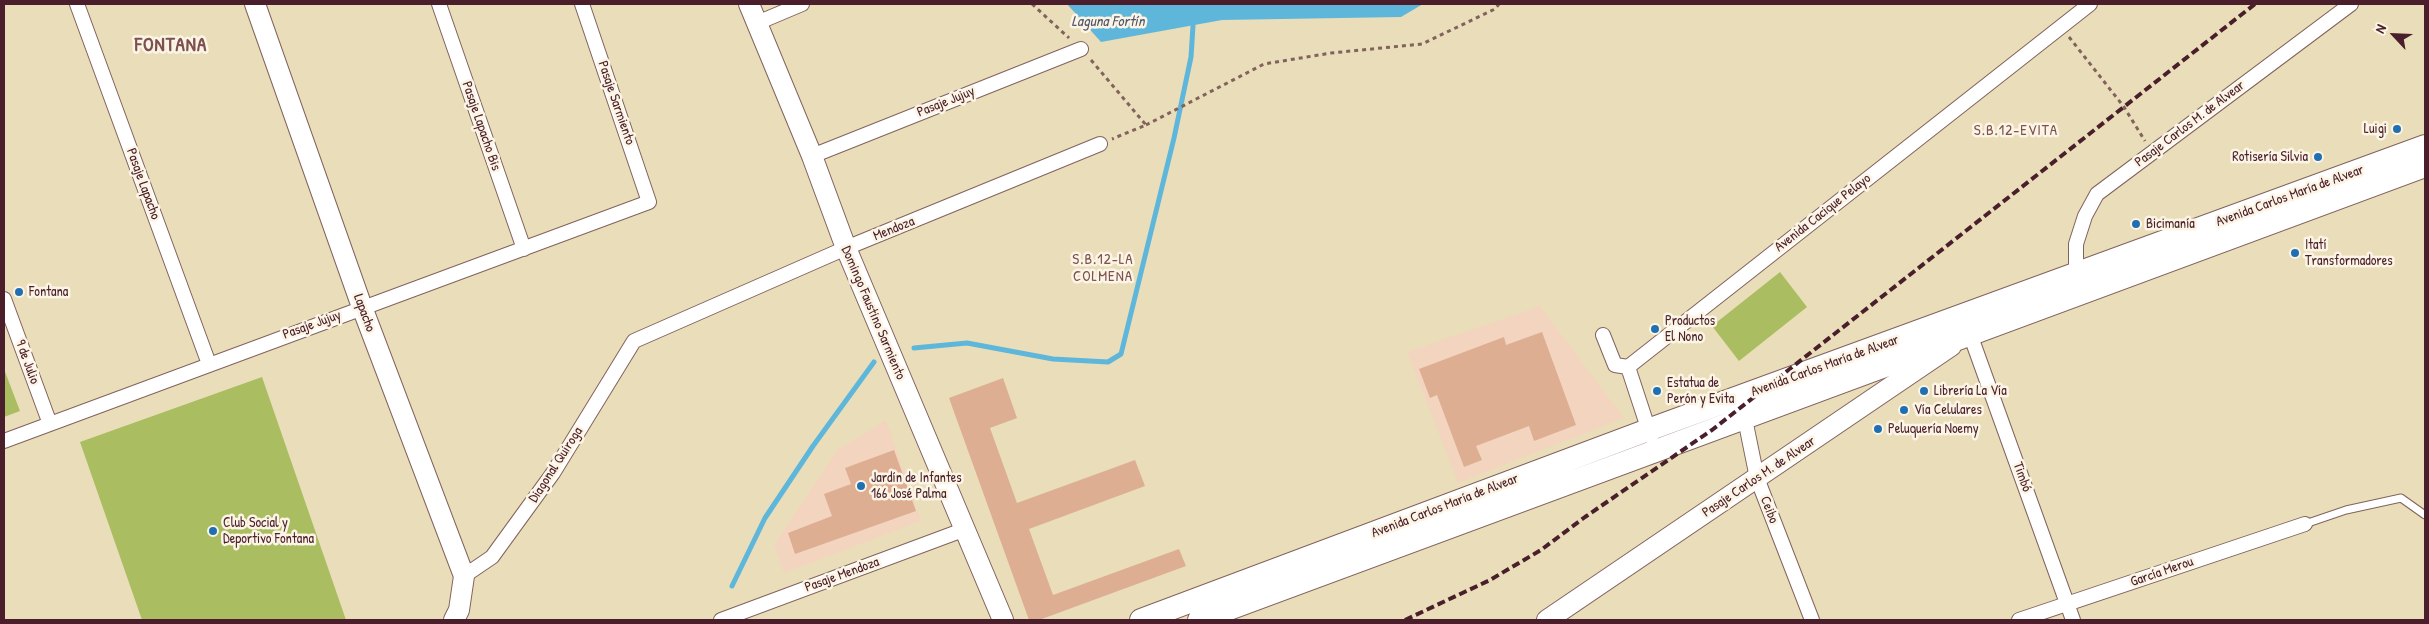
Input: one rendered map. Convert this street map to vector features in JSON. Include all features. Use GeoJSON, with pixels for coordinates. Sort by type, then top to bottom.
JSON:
{"type":"FeatureCollection","features":[{"type":"Feature","properties":{"kind":"main road","name":"Avenida Carlos María de Alvear"},"geometry":{"type":"LineString","coordinates":[[1199,620],[1745,419],[1967,324],[2076,274],[2425,146]]}},
{"type":"Feature","properties":{"kind":"main road","name":"Avenida Carlos María de Alvear"},"geometry":{"type":"LineString","coordinates":[[1141,620],[1730,401],[1967,324],[2425,166]]}},
{"type":"Feature","properties":{"kind":"street","name":"Pasaje Lapacho"},"geometry":{"type":"LineString","coordinates":[[78,4],[209,364]]}},
{"type":"Feature","properties":{"kind":"street","name":"Lapacho"},"geometry":{"type":"LineString","coordinates":[[255,4],[362,307],[464,576],[459,610],[454,620]]}},
{"type":"Feature","properties":{"kind":"street","name":"Pasaje Lapacho Bis"},"geometry":{"type":"LineString","coordinates":[[439,4],[524,249]]}},
{"type":"Feature","properties":{"kind":"street","name":"Pasaje Sarmiento"},"geometry":{"type":"LineString","coordinates":[[582,4],[649,202]]}},
{"type":"Feature","properties":{"kind":"street","name":"Domingo Faustino Sarmiento"},"geometry":{"type":"LineString","coordinates":[[749,4],[812,156],[846,248],[1003,620]]}},
{"type":"Feature","properties":{"kind":"street"},"geometry":{"type":"LineString","coordinates":[[757,23],[802,4]]}},
{"type":"Feature","properties":{"kind":"street","name":"Avenida Cacique Pelayo"},"geometry":{"type":"LineString","coordinates":[[1628,367],[2090,4]]}},
{"type":"Feature","properties":{"kind":"street","name":"Pasaje Carlos M. de Alvear"},"geometry":{"type":"LineString","coordinates":[[2076,274],[2076,244],[2085,216],[2097,194],[2351,4]]}},
{"type":"Feature","properties":{"kind":"street","name":"Pasaje Jujuy"},"geometry":{"type":"LineString","coordinates":[[812,156],[1081,48]]}},
{"type":"Feature","properties":{"kind":"street","name":"Mendoza"},"geometry":{"type":"LineString","coordinates":[[634,341],[846,248],[1100,144]]}},
{"type":"Feature","properties":{"kind":"street","name":"Pasaje Jujuy"},"geometry":{"type":"LineString","coordinates":[[4,441],[649,202]]}},
{"type":"Feature","properties":{"kind":"street","name":"9 de Julio"},"geometry":{"type":"LineString","coordinates":[[4,299],[50,424]]}},
{"type":"Feature","properties":{"kind":"street","name":"Pasaje Carlos M. de Alvear"},"geometry":{"type":"LineString","coordinates":[[1548,620],[1757,478],[1967,324]]}},
{"type":"Feature","properties":{"kind":"street","name":"Timbó"},"geometry":{"type":"LineString","coordinates":[[1967,324],[2073,620]]}},
{"type":"Feature","properties":{"kind":"street"},"geometry":{"type":"LineString","coordinates":[[1603,335],[1615,365],[1628,367],[1657,452]]}},
{"type":"Feature","properties":{"kind":"street","name":"Diagonal Quiroga"},"geometry":{"type":"LineString","coordinates":[[464,576],[492,558],[553,474],[634,341]]}},
{"type":"Feature","properties":{"kind":"street","name":"Ceibo"},"geometry":{"type":"LineString","coordinates":[[1730,401],[1745,419],[1757,478],[1812,620]]}},
{"type":"Feature","properties":{"kind":"street","name":"García Merou"},"geometry":{"type":"LineString","coordinates":[[2019,620],[2305,524]]}},
{"type":"Feature","properties":{"kind":"street","name":"Pasaje Mendoza"},"geometry":{"type":"LineString","coordinates":[[721,620],[964,530]]}},
{"type":"Feature","properties":{"kind":"lane"},"geometry":{"type":"LineString","coordinates":[[2305,524],[2346,510],[2401,498],[2425,515]]}},
{"type":"Feature","properties":{"kind":"path"},"geometry":{"type":"LineString","coordinates":[[1032,4],[1081,48],[1146,124]]}},
{"type":"Feature","properties":{"kind":"path"},"geometry":{"type":"LineString","coordinates":[[1100,144],[1146,124],[1264,64],[1331,53],[1422,44],[1495,10],[1499,4]]}},
{"type":"Feature","properties":{"kind":"path"},"geometry":{"type":"LineString","coordinates":[[2061,27],[2124,107],[2152,152]]}},
{"type":"Feature","properties":{"kind":"shaded area"},"geometry":{"type":"Polygon","coordinates":[[[1540,306],[1624,418],[1458,483],[1407,352],[1540,306]]]}},
{"type":"Feature","properties":{"kind":"shaded area","name":"Jardín de Infantes 166 José Palma"},"geometry":{"type":"Polygon","coordinates":[[[886,420],[921,521],[784,573],[774,545],[837,450],[886,420]]]}},
{"type":"Feature","properties":{"kind":"green space"},"geometry":{"type":"Polygon","coordinates":[[[1780,272],[1807,307],[1739,361],[1712,326],[1780,272]]]}},
{"type":"Feature","properties":{"kind":"green space"},"geometry":{"type":"Polygon","coordinates":[[[4,369],[20,411],[4,417],[4,369]]]}},
{"type":"Feature","properties":{"kind":"green space","name":"Club Social y Deportivo Fontana"},"geometry":{"type":"Polygon","coordinates":[[[262,377],[346,620],[142,620],[80,442],[262,377]]]}},
{"type":"Feature","properties":{"kind":"water","name":"Laguna Fortín"},"geometry":{"type":"Polygon","coordinates":[[[1067,4],[1423,4],[1401,17],[1222,20],[1101,42],[1067,4]]]}},
{"type":"Feature","properties":{"kind":"building"},"geometry":{"type":"Polygon","coordinates":[[[1542,332],[1576,425],[1534,441],[1529,426],[1476,446],[1482,460],[1464,467],[1437,395],[1430,398],[1419,369],[1504,337],[1506,345],[1542,332]]]}},
{"type":"Feature","properties":{"kind":"building"},"geometry":{"type":"Polygon","coordinates":[[[1003,378],[1017,418],[990,428],[1017,503],[1135,460],[1145,486],[1029,529],[1053,595],[1179,549],[1186,566],[1039,620],[1029,620],[949,398],[1003,378]]]}},
{"type":"Feature","properties":{"kind":"building"},"geometry":{"type":"Polygon","coordinates":[[[894,450],[916,511],[795,554],[788,533],[832,516],[824,494],[851,484],[845,468],[894,450]]]}},
{"type":"Feature","properties":{"kind":"waterway"},"geometry":{"type":"LineString","coordinates":[[914,348],[967,343],[1053,359],[1108,362],[1121,354],[1174,138],[1191,57],[1193,26]]}},
{"type":"Feature","properties":{"kind":"waterway"},"geometry":{"type":"LineString","coordinates":[[732,586],[765,518],[813,446],[874,362]]}},
{"type":"Feature","properties":{"kind":"railway"},"geometry":{"type":"LineString","coordinates":[[1405,620],[1490,580],[1541,550],[1585,517],[1712,430],[2255,4]]}},
{"type":"Feature","properties":{"kind":"place","name":"Luigi"},"geometry":{"type":"Point","coordinates":[2397,129]}},
{"type":"Feature","properties":{"kind":"place","name":"Rotisería Silvia"},"geometry":{"type":"Point","coordinates":[2318,157]}},
{"type":"Feature","properties":{"kind":"place","name":"Bicimanía"},"geometry":{"type":"Point","coordinates":[2136,224]}},
{"type":"Feature","properties":{"kind":"place","name":"Itatí Transformadores"},"geometry":{"type":"Point","coordinates":[2295,253]}},
{"type":"Feature","properties":{"kind":"place","name":"Fontana"},"geometry":{"type":"Point","coordinates":[19,292]}},
{"type":"Feature","properties":{"kind":"place","name":"Productos El Nono"},"geometry":{"type":"Point","coordinates":[1655,329]}},
{"type":"Feature","properties":{"kind":"place","name":"Estatua de Perón y Evita"},"geometry":{"type":"Point","coordinates":[1657,391]}},
{"type":"Feature","properties":{"kind":"place","name":"Librería La Vía"},"geometry":{"type":"Point","coordinates":[1924,391]}},
{"type":"Feature","properties":{"kind":"place","name":"Vía Celulares"},"geometry":{"type":"Point","coordinates":[1904,410]}},
{"type":"Feature","properties":{"kind":"place","name":"Peluquería Noemy"},"geometry":{"type":"Point","coordinates":[1878,429]}},
{"type":"Feature","properties":{"kind":"place","name":"Jardín de Infantes 166 José Palma"},"geometry":{"type":"Point","coordinates":[861,486]}},
{"type":"Feature","properties":{"kind":"place","name":"Club Social y Deportivo Fontana"},"geometry":{"type":"Point","coordinates":[213,531]}},
{"type":"Feature","properties":{"kind":"district","name":"FONTANA"},"geometry":{"type":"Point","coordinates":[171,46]}},
{"type":"Feature","properties":{"kind":"district","name":"S.B.12-EVITA"},"geometry":{"type":"Point","coordinates":[2016,131]}},
{"type":"Feature","properties":{"kind":"district","name":"S.B.12-LA COLMENA"},"geometry":{"type":"Point","coordinates":[1103,268]}}]}
